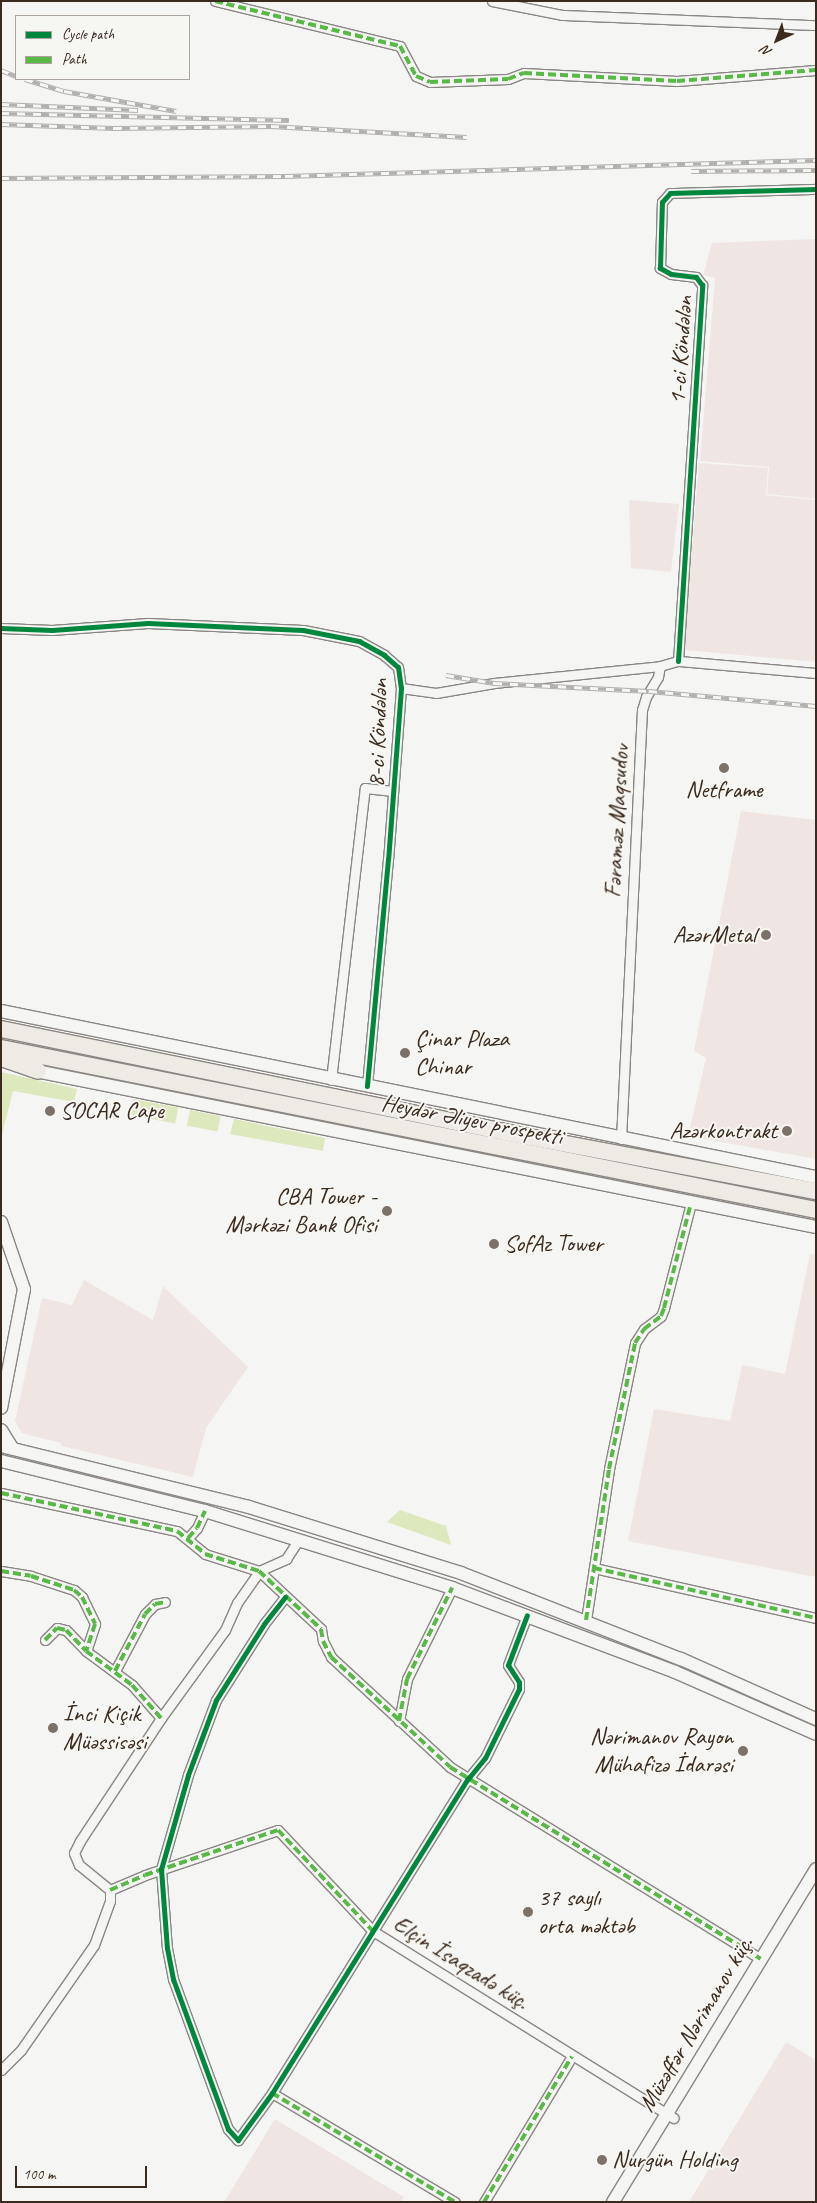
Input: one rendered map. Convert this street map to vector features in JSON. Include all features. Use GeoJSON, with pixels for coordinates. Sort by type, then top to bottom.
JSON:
{"type":"FeatureCollection","features":[{"type":"Feature","properties":{"kind":"highway"},"geometry":{"type":"LineString","coordinates":[[1,1025],[36,1036]]}},
{"type":"Feature","properties":{"kind":"highway","name":"Heydər Əliyev prospekti"},"geometry":{"type":"LineString","coordinates":[[1,1030],[505,1132],[816,1191]]}},
{"type":"Feature","properties":{"kind":"highway","name":"Heydər Əliyev prospekti"},"geometry":{"type":"LineString","coordinates":[[1,1048],[816,1210]]}},
{"type":"Feature","properties":{"kind":"highway"},"geometry":{"type":"LineString","coordinates":[[1,1058],[38,1071]]}},
{"type":"Feature","properties":{"kind":"main road"},"geometry":{"type":"LineString","coordinates":[[1,1011],[330,1080],[816,1177]]}},
{"type":"Feature","properties":{"kind":"main road"},"geometry":{"type":"LineString","coordinates":[[1,1064],[816,1228]]}},
{"type":"Feature","properties":{"kind":"main road"},"geometry":{"type":"LineString","coordinates":[[1,1222],[24,1288],[1,1408]]}},
{"type":"Feature","properties":{"kind":"main road"},"geometry":{"type":"LineString","coordinates":[[1,1430],[7,1448],[78,1463],[359,1539],[586,1620],[681,1659],[816,1719]]}},
{"type":"Feature","properties":{"kind":"main road"},"geometry":{"type":"LineString","coordinates":[[1,1461],[75,1477],[205,1511],[452,1588],[675,1672],[816,1734]]}},
{"type":"Feature","properties":{"kind":"main road"},"geometry":{"type":"LineString","coordinates":[[75,1477],[78,1463]]}},
{"type":"Feature","properties":{"kind":"main road"},"geometry":{"type":"LineString","coordinates":[[675,1672],[681,1659]]}},
{"type":"Feature","properties":{"kind":"main road","name":"Müzəffər Nərimanov küç."},"geometry":{"type":"LineString","coordinates":[[613,2202],[670,2116],[761,1959],[816,1869]]}},
{"type":"Feature","properties":{"kind":"main road"},"geometry":{"type":"LineString","coordinates":[[622,2202],[670,2116],[816,1886]]}},
{"type":"Feature","properties":{"kind":"street"},"geometry":{"type":"LineString","coordinates":[[215,1],[400,46],[416,76],[430,82],[508,79],[524,73],[676,81],[816,70]]}},
{"type":"Feature","properties":{"kind":"street"},"geometry":{"type":"LineString","coordinates":[[492,1],[562,15],[816,25]]}},
{"type":"Feature","properties":{"kind":"street","name":"1-ci Köndələn"},"geometry":{"type":"LineString","coordinates":[[678,661],[702,285],[696,277],[671,274],[660,268],[662,202],[670,193],[816,189]]}},
{"type":"Feature","properties":{"kind":"street","name":"8-ci Köndələn"},"geometry":{"type":"LineString","coordinates":[[1,628],[52,630],[148,623],[324,633],[359,641],[392,661],[400,674],[401,688],[367,1086]]}},
{"type":"Feature","properties":{"kind":"street"},"geometry":{"type":"LineString","coordinates":[[401,688],[436,693],[494,683],[660,666],[678,661],[816,673]]}},
{"type":"Feature","properties":{"kind":"street","name":"Fəraməz Maqsudov"},"geometry":{"type":"LineString","coordinates":[[620,1139],[642,710],[660,666]]}},
{"type":"Feature","properties":{"kind":"street"},"geometry":{"type":"LineString","coordinates":[[330,1080],[365,788],[393,791]]}},
{"type":"Feature","properties":{"kind":"street"},"geometry":{"type":"LineString","coordinates":[[586,1620],[609,1469],[636,1343],[644,1329],[661,1316],[691,1203]]}},
{"type":"Feature","properties":{"kind":"street"},"geometry":{"type":"LineString","coordinates":[[1,1493],[177,1531],[188,1538],[205,1554],[259,1571],[321,1630],[322,1640],[331,1657],[350,1671],[399,1720],[467,1780],[761,1959]]}},
{"type":"Feature","properties":{"kind":"street"},"geometry":{"type":"LineString","coordinates":[[188,1538],[197,1528],[205,1511]]}},
{"type":"Feature","properties":{"kind":"street"},"geometry":{"type":"LineString","coordinates":[[1,2070],[21,2050],[94,1946],[110,1901],[110,1890],[79,1864],[74,1853],[161,1718],[225,1630],[237,1603],[259,1571],[286,1559],[299,1539]]}},
{"type":"Feature","properties":{"kind":"street"},"geometry":{"type":"LineString","coordinates":[[594,1568],[816,1618]]}},
{"type":"Feature","properties":{"kind":"street"},"geometry":{"type":"LineString","coordinates":[[1,1571],[31,1576],[74,1590],[82,1596],[95,1624],[86,1651]]}},
{"type":"Feature","properties":{"kind":"street"},"geometry":{"type":"LineString","coordinates":[[399,1720],[407,1679],[452,1588]]}},
{"type":"Feature","properties":{"kind":"street"},"geometry":{"type":"LineString","coordinates":[[285,1597],[264,1624],[216,1700],[188,1775],[161,1869],[167,1948],[174,1979],[232,2135],[238,2140],[272,2093],[467,1780],[485,1758],[519,1689],[519,1682],[508,1665],[527,1615]]}},
{"type":"Feature","properties":{"kind":"street"},"geometry":{"type":"LineString","coordinates":[[115,1672],[145,1614],[155,1604],[165,1602]]}},
{"type":"Feature","properties":{"kind":"street"},"geometry":{"type":"LineString","coordinates":[[45,1640],[57,1628],[63,1628],[86,1651],[132,1685],[161,1718]]}},
{"type":"Feature","properties":{"kind":"street","name":"Elçin İsaqzadə küç."},"geometry":{"type":"LineString","coordinates":[[110,1890],[161,1869],[278,1830],[372,1931],[670,2116]]}},
{"type":"Feature","properties":{"kind":"street"},"geometry":{"type":"LineString","coordinates":[[484,2202],[572,2056]]}},
{"type":"Feature","properties":{"kind":"street"},"geometry":{"type":"LineString","coordinates":[[272,2093],[455,2202]]}},
{"type":"Feature","properties":{"kind":"shaded area"},"geometry":{"type":"Polygon","coordinates":[[[816,239],[816,499],[767,494],[769,467],[700,461],[715,278],[703,275],[712,243],[816,239]]]}},
{"type":"Feature","properties":{"kind":"shaded area"},"geometry":{"type":"Polygon","coordinates":[[[699,463],[768,468],[766,495],[816,500],[816,662],[684,650],[699,463]]]}},
{"type":"Feature","properties":{"kind":"shaded area"},"geometry":{"type":"Polygon","coordinates":[[[629,500],[679,504],[671,572],[631,568],[629,500]]]}},
{"type":"Feature","properties":{"kind":"shaded area","name":"AzərMetal"},"geometry":{"type":"Polygon","coordinates":[[[741,811],[816,820],[816,1159],[688,1136],[706,1058],[694,1051],[741,811]]]}},
{"type":"Feature","properties":{"kind":"shaded area"},"geometry":{"type":"Polygon","coordinates":[[[810,1254],[816,1255],[816,1577],[628,1541],[654,1409],[730,1421],[742,1365],[785,1374],[810,1254]]]}},
{"type":"Feature","properties":{"kind":"shaded area"},"geometry":{"type":"Polygon","coordinates":[[[84,1280],[153,1320],[163,1286],[248,1367],[206,1428],[193,1477],[61,1446],[61,1443],[22,1433],[15,1421],[42,1298],[72,1305],[84,1280]]]}},
{"type":"Feature","properties":{"kind":"shaded area"},"geometry":{"type":"Polygon","coordinates":[[[786,2042],[816,2060],[816,2202],[689,2202],[786,2042]]]}},
{"type":"Feature","properties":{"kind":"shaded area"},"geometry":{"type":"Polygon","coordinates":[[[275,2119],[404,2197],[401,2202],[224,2202],[275,2119]]]}},
{"type":"Feature","properties":{"kind":"green space"},"geometry":{"type":"Polygon","coordinates":[[[1,1072],[77,1089],[74,1102],[13,1091],[1,1138],[1,1072]]]}},
{"type":"Feature","properties":{"kind":"green space"},"geometry":{"type":"Polygon","coordinates":[[[133,1099],[178,1108],[175,1123],[130,1115],[133,1099]]]}},
{"type":"Feature","properties":{"kind":"green space"},"geometry":{"type":"Polygon","coordinates":[[[190,1110],[220,1116],[217,1132],[187,1126],[190,1110]]]}},
{"type":"Feature","properties":{"kind":"green space"},"geometry":{"type":"Polygon","coordinates":[[[234,1119],[325,1138],[323,1151],[230,1134],[234,1119]]]}},
{"type":"Feature","properties":{"kind":"green space"},"geometry":{"type":"Polygon","coordinates":[[[400,1510],[446,1526],[451,1545],[387,1522],[400,1510]]]}},
{"type":"Feature","properties":{"kind":"railway"},"geometry":{"type":"LineString","coordinates":[[1,70],[15,76]]}},
{"type":"Feature","properties":{"kind":"railway"},"geometry":{"type":"LineString","coordinates":[[28,80],[64,91],[176,111]]}},
{"type":"Feature","properties":{"kind":"railway"},"geometry":{"type":"LineString","coordinates":[[1,104],[138,110]]}},
{"type":"Feature","properties":{"kind":"railway"},"geometry":{"type":"LineString","coordinates":[[1,113],[289,120]]}},
{"type":"Feature","properties":{"kind":"railway"},"geometry":{"type":"LineString","coordinates":[[1,124],[114,128],[271,126],[467,137]]}},
{"type":"Feature","properties":{"kind":"railway"},"geometry":{"type":"LineString","coordinates":[[1,178],[285,176],[816,160]]}},
{"type":"Feature","properties":{"kind":"railway"},"geometry":{"type":"LineString","coordinates":[[691,171],[816,170]]}},
{"type":"Feature","properties":{"kind":"railway"},"geometry":{"type":"LineString","coordinates":[[446,675],[494,683],[649,691],[816,706]]}},
{"type":"Feature","properties":{"kind":"marked path"},"geometry":{"type":"LineString","coordinates":[[215,1],[400,46],[416,76],[430,82],[508,79],[524,73],[677,81],[816,70]]}},
{"type":"Feature","properties":{"kind":"marked path"},"geometry":{"type":"LineString","coordinates":[[586,1620],[609,1469],[635,1343],[644,1329],[661,1316],[691,1203]]}},
{"type":"Feature","properties":{"kind":"marked path"},"geometry":{"type":"LineString","coordinates":[[1,1493],[177,1531],[205,1554],[259,1571],[321,1629],[323,1641],[331,1657],[450,1767],[761,1959]]}},
{"type":"Feature","properties":{"kind":"marked path"},"geometry":{"type":"LineString","coordinates":[[188,1538],[197,1528],[205,1511]]}},
{"type":"Feature","properties":{"kind":"marked path"},"geometry":{"type":"LineString","coordinates":[[594,1568],[816,1618]]}},
{"type":"Feature","properties":{"kind":"marked path"},"geometry":{"type":"LineString","coordinates":[[1,1571],[31,1576],[74,1590],[82,1597],[95,1624],[86,1651]]}},
{"type":"Feature","properties":{"kind":"marked path"},"geometry":{"type":"LineString","coordinates":[[399,1721],[407,1679],[452,1588]]}},
{"type":"Feature","properties":{"kind":"marked path"},"geometry":{"type":"LineString","coordinates":[[115,1671],[145,1614],[155,1604],[165,1602]]}},
{"type":"Feature","properties":{"kind":"marked path"},"geometry":{"type":"LineString","coordinates":[[45,1640],[57,1628],[66,1630],[86,1651],[132,1685],[161,1718]]}},
{"type":"Feature","properties":{"kind":"marked path"},"geometry":{"type":"LineString","coordinates":[[110,1890],[145,1875],[278,1830],[373,1931]]}},
{"type":"Feature","properties":{"kind":"marked path"},"geometry":{"type":"LineString","coordinates":[[484,2202],[572,2056]]}},
{"type":"Feature","properties":{"kind":"marked path"},"geometry":{"type":"LineString","coordinates":[[272,2093],[455,2202]]}},
{"type":"Feature","properties":{"kind":"cycle path"},"geometry":{"type":"LineString","coordinates":[[678,661],[702,285],[696,277],[671,274],[660,268],[662,202],[670,193],[816,189]]}},
{"type":"Feature","properties":{"kind":"cycle path"},"geometry":{"type":"LineString","coordinates":[[1,628],[52,630],[148,623],[303,630],[359,641],[384,655],[398,667],[401,688],[388,859],[367,1086]]}},
{"type":"Feature","properties":{"kind":"cycle path"},"geometry":{"type":"LineString","coordinates":[[285,1597],[264,1624],[216,1700],[188,1775],[161,1869],[167,1948],[173,1979],[228,2129],[238,2140],[272,2093],[467,1780],[485,1758],[519,1689],[519,1682],[508,1665],[527,1615]]}},
{"type":"Feature","properties":{"kind":"place","name":"Netframe"},"geometry":{"type":"Point","coordinates":[724,768]}},
{"type":"Feature","properties":{"kind":"place","name":"AzərMetal"},"geometry":{"type":"Point","coordinates":[766,935]}},
{"type":"Feature","properties":{"kind":"place","name":"Çinar Plaza Chinar"},"geometry":{"type":"Point","coordinates":[405,1053]}},
{"type":"Feature","properties":{"kind":"place","name":"SOCAR Cape"},"geometry":{"type":"Point","coordinates":[50,1111]}},
{"type":"Feature","properties":{"kind":"place","name":"Azərkontrakt"},"geometry":{"type":"Point","coordinates":[787,1131]}},
{"type":"Feature","properties":{"kind":"place","name":"CBA Tower - Mərkəzi Bank Ofisi"},"geometry":{"type":"Point","coordinates":[387,1211]}},
{"type":"Feature","properties":{"kind":"place","name":"SofAz Tower"},"geometry":{"type":"Point","coordinates":[494,1244]}},
{"type":"Feature","properties":{"kind":"place","name":"İnci Kiçik Müəssisəsi"},"geometry":{"type":"Point","coordinates":[53,1728]}},
{"type":"Feature","properties":{"kind":"place","name":"Nərimanov Rayon Mühafizə İdarəsi"},"geometry":{"type":"Point","coordinates":[743,1751]}},
{"type":"Feature","properties":{"kind":"place","name":"37 saylı orta məktəb"},"geometry":{"type":"Point","coordinates":[528,1912]}},
{"type":"Feature","properties":{"kind":"place","name":"Nurgün Holding"},"geometry":{"type":"Point","coordinates":[602,2160]}}]}
